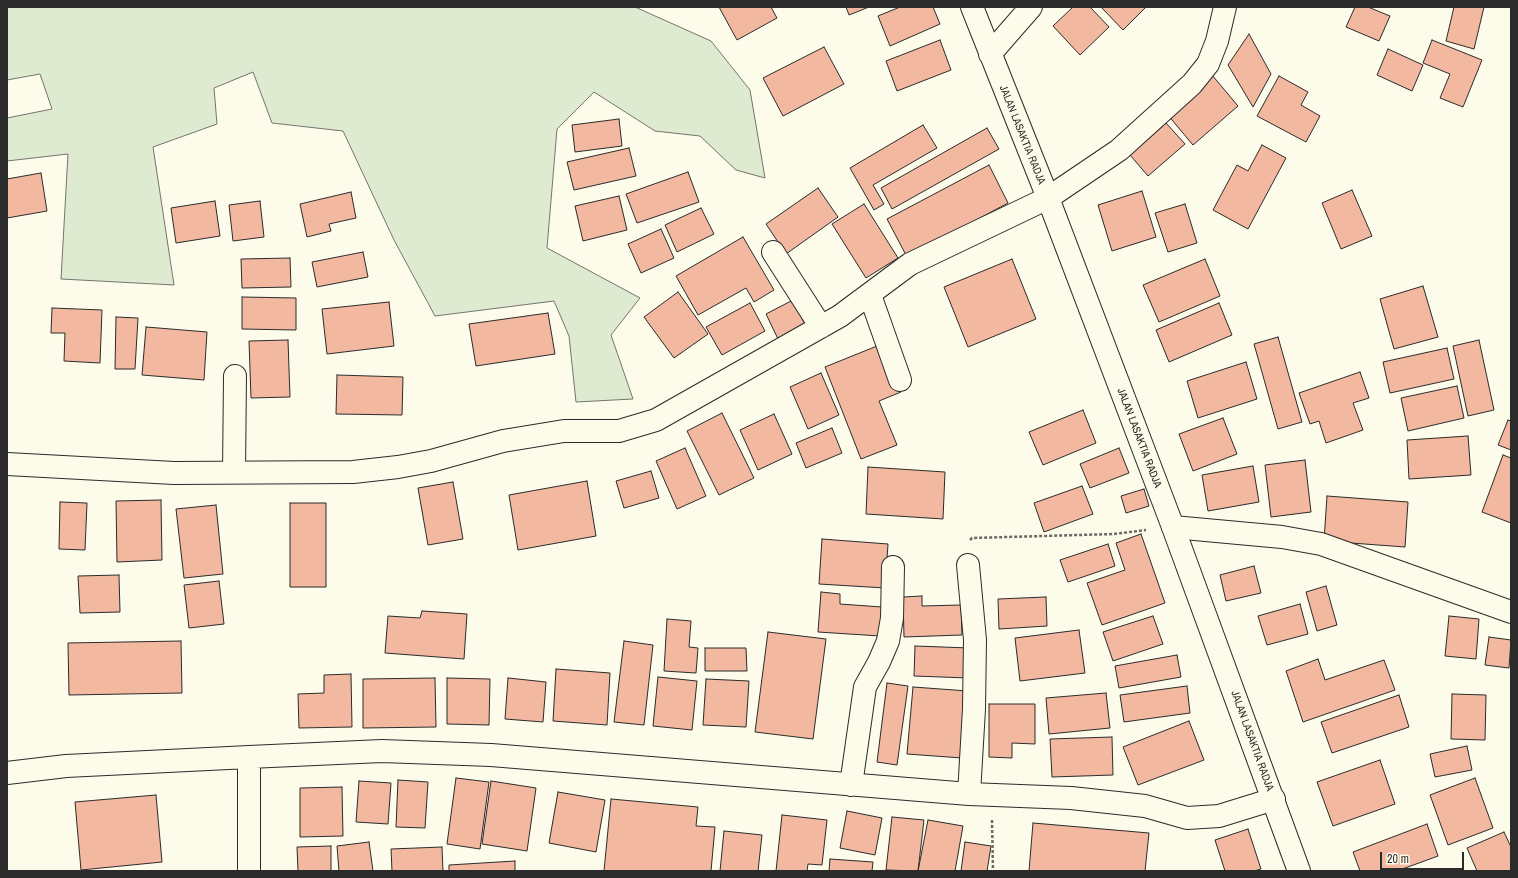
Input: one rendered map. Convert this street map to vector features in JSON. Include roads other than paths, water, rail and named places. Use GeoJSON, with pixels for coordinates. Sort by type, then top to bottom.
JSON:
{"type":"FeatureCollection","features":[{"type":"Feature","properties":{"kind":"main road","name":"JALAN LASAKTIA RADJA"},"geometry":{"type":"LineString","coordinates":[[972,7],[1048,198],[1173,526],[1274,799],[1299,871]]}},
{"type":"Feature","properties":{"kind":"main road"},"geometry":{"type":"LineString","coordinates":[[990,54],[1031,7]]}},
{"type":"Feature","properties":{"kind":"main road"},"geometry":{"type":"LineString","coordinates":[[7,464],[174,473],[353,472],[398,467],[431,461],[503,441],[564,431],[619,431],[656,420],[821,328],[870,295],[910,264],[1048,198],[1119,150],[1192,84],[1208,64],[1217,41],[1225,7]]}},
{"type":"Feature","properties":{"kind":"main road"},"geometry":{"type":"LineString","coordinates":[[773,252],[821,328]]}},
{"type":"Feature","properties":{"kind":"main road"},"geometry":{"type":"LineString","coordinates":[[870,295],[900,380]]}},
{"type":"Feature","properties":{"kind":"main road"},"geometry":{"type":"LineString","coordinates":[[234,472],[236,376]]}},
{"type":"Feature","properties":{"kind":"main road"},"geometry":{"type":"LineString","coordinates":[[1173,526],[1282,538],[1321,544],[1511,612]]}},
{"type":"Feature","properties":{"kind":"main road"},"geometry":{"type":"LineString","coordinates":[[968,565],[975,640],[974,709],[969,794]]}},
{"type":"Feature","properties":{"kind":"main road"},"geometry":{"type":"LineString","coordinates":[[851,785],[865,686],[879,662],[889,634],[892,618],[892,567]]}},
{"type":"Feature","properties":{"kind":"main road"},"geometry":{"type":"LineString","coordinates":[[7,773],[74,766],[249,757],[382,751],[434,752],[597,763],[969,794],[1071,798],[1145,806],[1157,808],[1172,815],[1197,818],[1219,816],[1274,799]]}},
{"type":"Feature","properties":{"kind":"main road"},"geometry":{"type":"LineString","coordinates":[[249,757],[249,871]]}}]}
